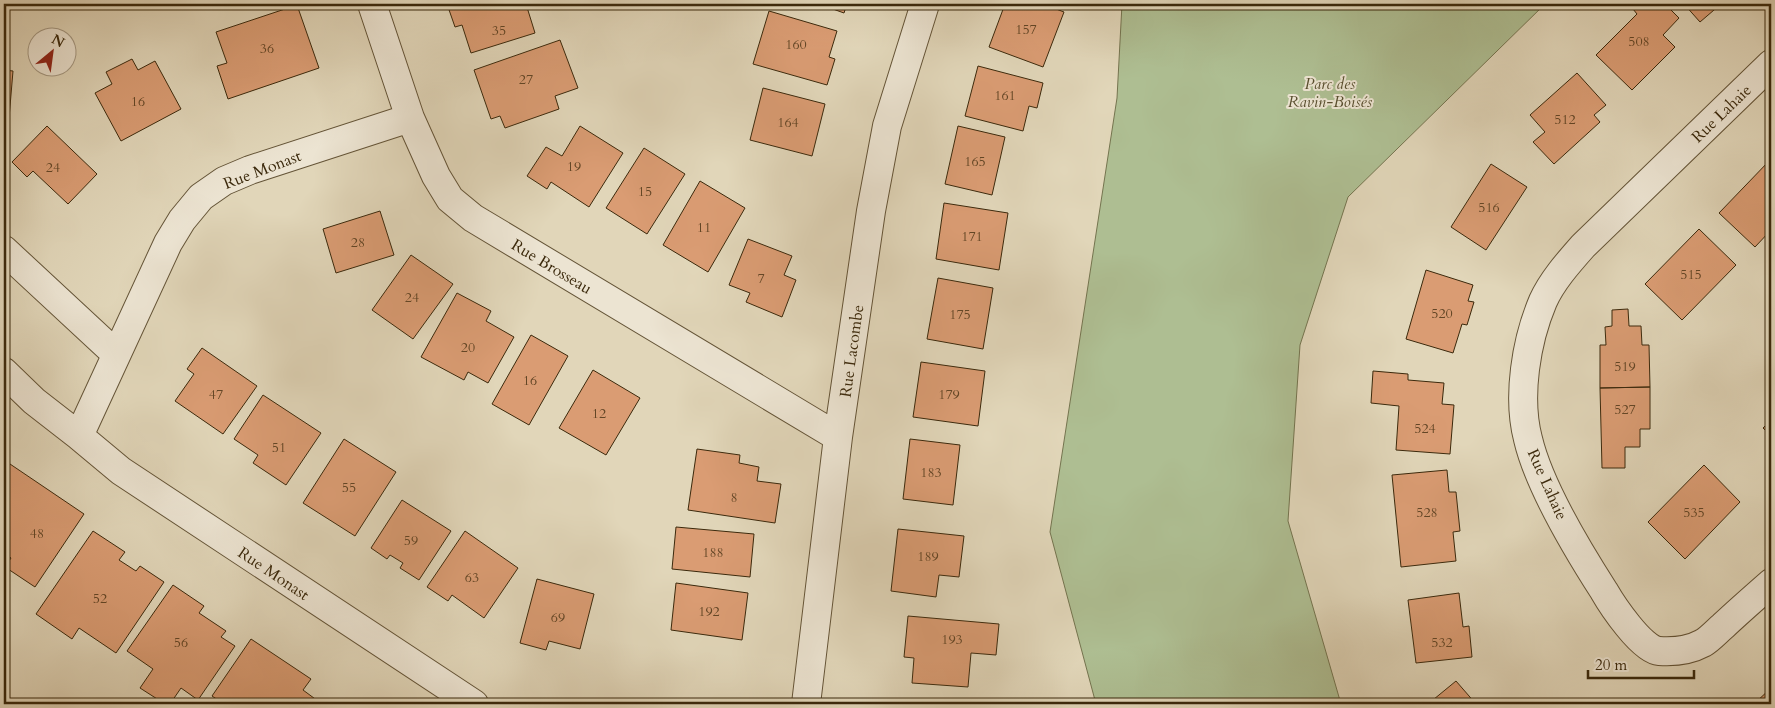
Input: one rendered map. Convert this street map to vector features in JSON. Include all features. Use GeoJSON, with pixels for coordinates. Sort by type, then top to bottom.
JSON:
{"type":"FeatureCollection","features":[{"type":"Feature","properties":{"kind":"street","name":"Rue Brosseau"},"geometry":{"type":"LineString","coordinates":[[372,4],[410,118],[450,199],[473,218],[838,437]]}},
{"type":"Feature","properties":{"kind":"street","name":"Rue Lacombe"},"geometry":{"type":"LineString","coordinates":[[806,704],[838,437],[871,211],[887,126],[925,4]]}},
{"type":"Feature","properties":{"kind":"street","name":"Rue Lahaie"},"geometry":{"type":"LineString","coordinates":[[1771,64],[1583,246],[1560,272],[1543,300],[1534,330],[1527,365],[1524,402],[1527,438],[1538,470],[1581,555],[1608,597],[1637,636],[1656,651],[1678,651],[1703,643],[1771,583]]}},
{"type":"Feature","properties":{"kind":"street","name":"Rue Monast"},"geometry":{"type":"LineString","coordinates":[[79,436],[168,243],[182,220],[201,196],[224,181],[250,170],[410,118]]}},
{"type":"Feature","properties":{"kind":"street"},"geometry":{"type":"LineString","coordinates":[[4,250],[116,354]]}},
{"type":"Feature","properties":{"kind":"street","name":"Rue Monast"},"geometry":{"type":"LineString","coordinates":[[4,372],[34,401],[121,471],[474,704]]}},
{"type":"Feature","properties":{"kind":"green space","name":"Parc des Ravin-Boisés"},"geometry":{"type":"Polygon","coordinates":[[[1122,4],[1545,4],[1348,197],[1300,345],[1288,521],[1341,704],[1096,704],[1050,532],[1117,98],[1122,4]]]}},
{"type":"Feature","properties":{"kind":"building"},"geometry":{"type":"Polygon","coordinates":[[[447,4],[526,4],[535,33],[471,53],[462,25],[455,27],[447,4]]]}},
{"type":"Feature","properties":{"kind":"building"},"geometry":{"type":"Polygon","coordinates":[[[819,4],[847,4],[844,13],[819,4]]]}},
{"type":"Feature","properties":{"kind":"building"},"geometry":{"type":"Polygon","coordinates":[[[1005,4],[1043,4],[1064,12],[1043,67],[989,47],[1005,4]]]}},
{"type":"Feature","properties":{"kind":"building"},"geometry":{"type":"Polygon","coordinates":[[[1629,4],[1665,4],[1679,18],[1663,35],[1675,47],[1632,90],[1596,55],[1637,14],[1629,4]]]}},
{"type":"Feature","properties":{"kind":"building"},"geometry":{"type":"Polygon","coordinates":[[[1684,4],[1721,4],[1700,22],[1684,4]]]}},
{"type":"Feature","properties":{"kind":"building"},"geometry":{"type":"Polygon","coordinates":[[[297,5],[319,68],[228,99],[217,66],[227,63],[216,32],[297,5]]]}},
{"type":"Feature","properties":{"kind":"building"},"geometry":{"type":"Polygon","coordinates":[[[769,11],[837,31],[829,57],[835,59],[827,85],[753,64],[769,11]]]}},
{"type":"Feature","properties":{"kind":"building"},"geometry":{"type":"Polygon","coordinates":[[[560,40],[578,88],[555,96],[559,109],[505,128],[500,116],[491,119],[474,70],[560,40]]]}},
{"type":"Feature","properties":{"kind":"building"},"geometry":{"type":"Polygon","coordinates":[[[132,59],[138,70],[155,61],[181,109],[121,141],[95,93],[112,84],[106,72],[132,59]]]}},
{"type":"Feature","properties":{"kind":"building"},"geometry":{"type":"Polygon","coordinates":[[[978,66],[1043,83],[1037,108],[1029,106],[1023,131],[965,116],[978,66]]]}},
{"type":"Feature","properties":{"kind":"building"},"geometry":{"type":"Polygon","coordinates":[[[4,70],[13,71],[8,130],[4,129],[4,70]]]}},
{"type":"Feature","properties":{"kind":"building"},"geometry":{"type":"Polygon","coordinates":[[[1577,73],[1606,105],[1594,115],[1600,122],[1554,164],[1533,142],[1545,132],[1530,115],[1577,73]]]}},
{"type":"Feature","properties":{"kind":"building"},"geometry":{"type":"Polygon","coordinates":[[[763,88],[825,104],[812,156],[750,140],[763,88]]]}},
{"type":"Feature","properties":{"kind":"building"},"geometry":{"type":"Polygon","coordinates":[[[47,126],[97,174],[68,204],[33,171],[27,177],[12,162],[47,126]]]}},
{"type":"Feature","properties":{"kind":"building"},"geometry":{"type":"Polygon","coordinates":[[[580,126],[623,153],[589,207],[551,182],[547,189],[527,176],[546,147],[562,156],[580,126]]]}},
{"type":"Feature","properties":{"kind":"building"},"geometry":{"type":"Polygon","coordinates":[[[958,126],[1005,137],[992,195],[945,184],[958,126]]]}},
{"type":"Feature","properties":{"kind":"building"},"geometry":{"type":"Polygon","coordinates":[[[644,148],[685,174],[647,234],[606,208],[644,148]]]}},
{"type":"Feature","properties":{"kind":"building"},"geometry":{"type":"Polygon","coordinates":[[[1770,160],[1771,230],[1755,247],[1719,213],[1770,160]]]}},
{"type":"Feature","properties":{"kind":"building"},"geometry":{"type":"Polygon","coordinates":[[[1491,164],[1527,187],[1486,250],[1451,227],[1491,164]]]}},
{"type":"Feature","properties":{"kind":"building"},"geometry":{"type":"Polygon","coordinates":[[[700,181],[745,208],[708,272],[663,245],[700,181]]]}},
{"type":"Feature","properties":{"kind":"building"},"geometry":{"type":"Polygon","coordinates":[[[944,203],[1008,213],[999,270],[936,259],[944,203]]]}},
{"type":"Feature","properties":{"kind":"building"},"geometry":{"type":"Polygon","coordinates":[[[380,211],[394,255],[336,273],[323,229],[380,211]]]}},
{"type":"Feature","properties":{"kind":"building"},"geometry":{"type":"Polygon","coordinates":[[[1699,229],[1736,265],[1682,320],[1645,284],[1699,229]]]}},
{"type":"Feature","properties":{"kind":"building"},"geometry":{"type":"Polygon","coordinates":[[[748,239],[792,256],[784,275],[796,280],[782,317],[746,302],[750,293],[729,285],[748,239]]]}},
{"type":"Feature","properties":{"kind":"building"},"geometry":{"type":"Polygon","coordinates":[[[411,255],[453,284],[413,339],[372,310],[411,255]]]}},
{"type":"Feature","properties":{"kind":"building"},"geometry":{"type":"Polygon","coordinates":[[[1426,270],[1473,285],[1468,301],[1474,302],[1467,325],[1462,324],[1453,353],[1406,339],[1426,270]]]}},
{"type":"Feature","properties":{"kind":"building"},"geometry":{"type":"Polygon","coordinates":[[[938,278],[993,288],[983,349],[927,339],[938,278]]]}},
{"type":"Feature","properties":{"kind":"building"},"geometry":{"type":"Polygon","coordinates":[[[457,293],[491,311],[486,321],[514,337],[488,383],[468,372],[464,380],[421,357],[457,293]]]}},
{"type":"Feature","properties":{"kind":"building"},"geometry":{"type":"Polygon","coordinates":[[[1628,309],[1629,326],[1641,326],[1642,345],[1649,345],[1650,387],[1600,388],[1600,345],[1606,345],[1605,327],[1612,326],[1612,310],[1628,309]]]}},
{"type":"Feature","properties":{"kind":"building"},"geometry":{"type":"Polygon","coordinates":[[[531,335],[568,356],[529,425],[492,404],[531,335]]]}},
{"type":"Feature","properties":{"kind":"building"},"geometry":{"type":"Polygon","coordinates":[[[202,348],[257,386],[223,434],[175,401],[194,374],[187,369],[202,348]]]}},
{"type":"Feature","properties":{"kind":"building"},"geometry":{"type":"Polygon","coordinates":[[[921,362],[985,371],[978,426],[913,417],[921,362]]]}},
{"type":"Feature","properties":{"kind":"building"},"geometry":{"type":"Polygon","coordinates":[[[593,370],[640,398],[606,455],[559,428],[593,370]]]}},
{"type":"Feature","properties":{"kind":"building"},"geometry":{"type":"Polygon","coordinates":[[[1373,371],[1408,374],[1408,380],[1444,383],[1442,404],[1454,405],[1450,454],[1396,450],[1399,406],[1371,403],[1373,371]]]}},
{"type":"Feature","properties":{"kind":"building"},"geometry":{"type":"Polygon","coordinates":[[[1650,387],[1650,429],[1640,429],[1640,447],[1625,447],[1625,468],[1602,468],[1600,388],[1650,387]]]}},
{"type":"Feature","properties":{"kind":"building"},"geometry":{"type":"Polygon","coordinates":[[[263,395],[321,433],[286,485],[253,463],[258,455],[234,439],[263,395]]]}},
{"type":"Feature","properties":{"kind":"building"},"geometry":{"type":"Polygon","coordinates":[[[1771,420],[1771,436],[1763,428],[1771,420]]]}},
{"type":"Feature","properties":{"kind":"building"},"geometry":{"type":"Polygon","coordinates":[[[344,439],[396,472],[355,536],[303,503],[344,439]]]}},
{"type":"Feature","properties":{"kind":"building"},"geometry":{"type":"Polygon","coordinates":[[[910,439],[960,445],[953,505],[903,499],[910,439]]]}},
{"type":"Feature","properties":{"kind":"building"},"geometry":{"type":"Polygon","coordinates":[[[697,449],[740,455],[739,463],[759,467],[757,481],[781,484],[775,523],[688,510],[697,449]]]}},
{"type":"Feature","properties":{"kind":"building"},"geometry":{"type":"Polygon","coordinates":[[[10,464],[84,514],[35,587],[5,567],[11,558],[4,553],[4,474],[10,464]]]}},
{"type":"Feature","properties":{"kind":"building"},"geometry":{"type":"Polygon","coordinates":[[[1704,465],[1740,502],[1685,559],[1648,522],[1704,465]]]}},
{"type":"Feature","properties":{"kind":"building"},"geometry":{"type":"Polygon","coordinates":[[[1447,470],[1449,492],[1456,492],[1460,531],[1453,532],[1456,561],[1401,567],[1392,475],[1447,470]]]}},
{"type":"Feature","properties":{"kind":"building"},"geometry":{"type":"Polygon","coordinates":[[[402,500],[451,531],[419,580],[400,568],[403,563],[390,555],[387,559],[371,548],[402,500]]]}},
{"type":"Feature","properties":{"kind":"building"},"geometry":{"type":"Polygon","coordinates":[[[676,527],[754,534],[750,577],[672,569],[676,527]]]}},
{"type":"Feature","properties":{"kind":"building"},"geometry":{"type":"Polygon","coordinates":[[[898,529],[964,536],[959,577],[939,575],[936,597],[891,591],[898,529]]]}},
{"type":"Feature","properties":{"kind":"building"},"geometry":{"type":"Polygon","coordinates":[[[93,531],[125,552],[119,560],[136,571],[140,566],[164,582],[116,653],[79,628],[72,639],[36,614],[93,531]]]}},
{"type":"Feature","properties":{"kind":"building"},"geometry":{"type":"Polygon","coordinates":[[[465,531],[518,568],[484,618],[452,595],[448,601],[427,587],[465,531]]]}},
{"type":"Feature","properties":{"kind":"building"},"geometry":{"type":"Polygon","coordinates":[[[537,579],[594,594],[580,649],[549,641],[546,650],[520,643],[537,579]]]}},
{"type":"Feature","properties":{"kind":"building"},"geometry":{"type":"Polygon","coordinates":[[[676,583],[748,593],[742,640],[671,630],[676,583]]]}},
{"type":"Feature","properties":{"kind":"building"},"geometry":{"type":"Polygon","coordinates":[[[173,585],[204,606],[199,613],[226,631],[221,637],[235,646],[198,700],[181,688],[170,704],[165,704],[140,688],[153,669],[127,651],[173,585]]]}},
{"type":"Feature","properties":{"kind":"building"},"geometry":{"type":"Polygon","coordinates":[[[1459,593],[1463,627],[1469,626],[1472,657],[1416,663],[1408,600],[1459,593]]]}},
{"type":"Feature","properties":{"kind":"building"},"geometry":{"type":"Polygon","coordinates":[[[908,616],[999,624],[996,655],[971,653],[968,687],[912,683],[914,658],[904,657],[908,616]]]}},
{"type":"Feature","properties":{"kind":"building"},"geometry":{"type":"Polygon","coordinates":[[[251,639],[311,679],[303,690],[322,704],[224,704],[212,696],[251,639]]]}},
{"type":"Feature","properties":{"kind":"building"},"geometry":{"type":"Polygon","coordinates":[[[1456,681],[1476,704],[1428,704],[1456,681]]]}},
{"type":"Feature","properties":{"kind":"building"},"geometry":{"type":"Polygon","coordinates":[[[1771,688],[1771,704],[1755,703],[1771,688]]]}}]}
